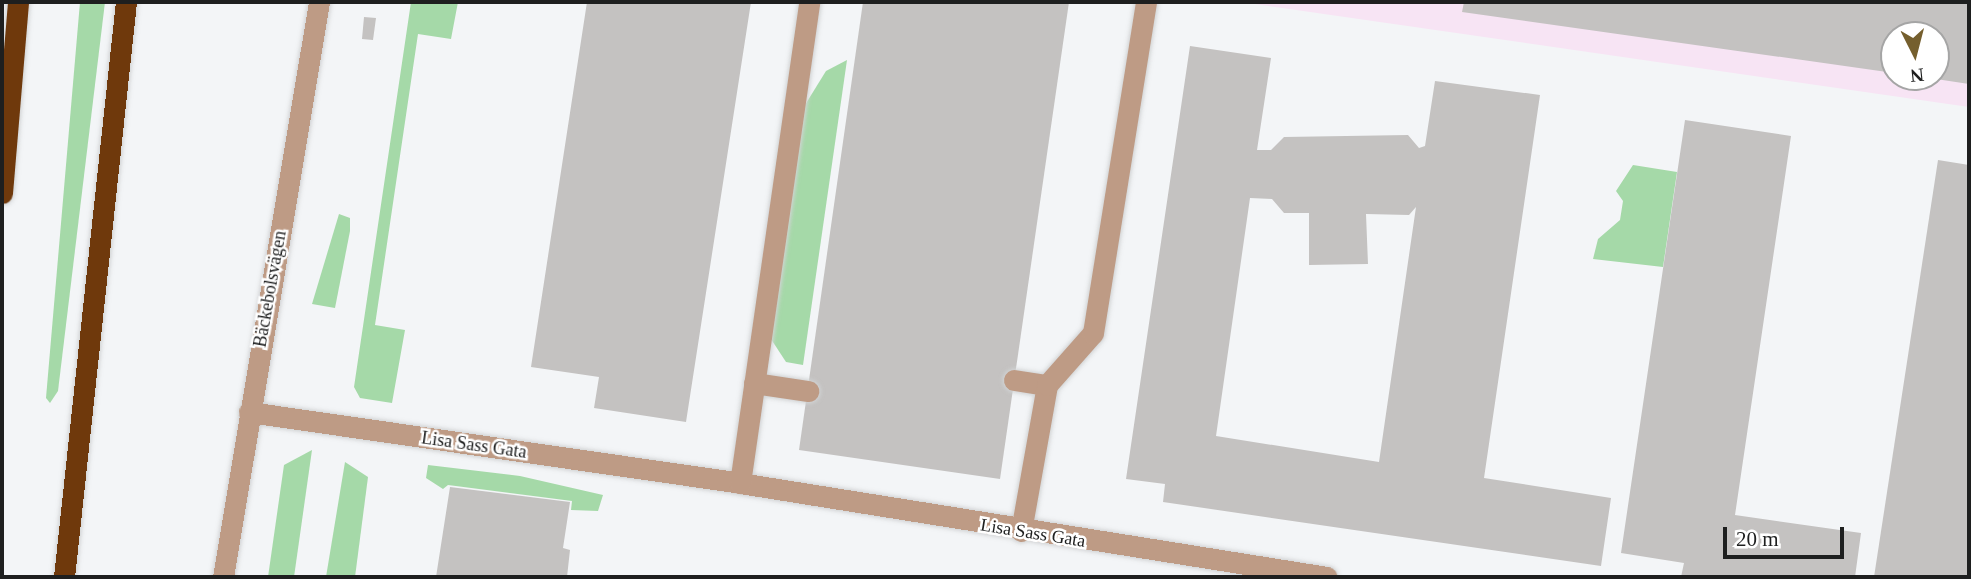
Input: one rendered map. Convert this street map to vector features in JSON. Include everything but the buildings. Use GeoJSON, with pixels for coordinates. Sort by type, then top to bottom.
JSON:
{"type":"FeatureCollection","features":[{"type":"Feature","properties":{"kind":"highway"},"geometry":{"type":"LineString","coordinates":[[2,193],[18,2]]}},
{"type":"Feature","properties":{"kind":"highway"},"geometry":{"type":"LineString","coordinates":[[64,577],[126,2]]}},
{"type":"Feature","properties":{"kind":"street","name":"Bäckebolsvägen"},"geometry":{"type":"LineString","coordinates":[[223,577],[319,2]]}},
{"type":"Feature","properties":{"kind":"street"},"geometry":{"type":"LineString","coordinates":[[740,483],[809,2]]}},
{"type":"Feature","properties":{"kind":"street"},"geometry":{"type":"LineString","coordinates":[[1021,531],[1047,385],[1093,333],[1146,2]]}},
{"type":"Feature","properties":{"kind":"street"},"geometry":{"type":"LineString","coordinates":[[1014,380],[1047,385]]}},
{"type":"Feature","properties":{"kind":"street"},"geometry":{"type":"LineString","coordinates":[[754,383],[807,391]]}},
{"type":"Feature","properties":{"kind":"street","name":"Lisa Sass Gata"},"geometry":{"type":"LineString","coordinates":[[249,412],[740,483],[1021,531],[1327,577]]}},
{"type":"Feature","properties":{"kind":"shaded area"},"geometry":{"type":"Polygon","coordinates":[[[1241,2],[1969,2],[1969,107],[1241,2]]]}},
{"type":"Feature","properties":{"kind":"green space"},"geometry":{"type":"Polygon","coordinates":[[[80,2],[105,2],[58,391],[50,403],[46,398],[80,2]]]}},
{"type":"Feature","properties":{"kind":"green space"},"geometry":{"type":"Polygon","coordinates":[[[411,2],[458,2],[451,39],[418,34],[375,325],[405,330],[392,403],[360,398],[354,387],[411,2]]]}},
{"type":"Feature","properties":{"kind":"green space"},"geometry":{"type":"Polygon","coordinates":[[[847,60],[803,365],[786,362],[769,336],[800,113],[826,71],[847,60]]]}},
{"type":"Feature","properties":{"kind":"green space"},"geometry":{"type":"Polygon","coordinates":[[[1633,165],[1677,172],[1663,267],[1593,259],[1598,239],[1620,220],[1623,201],[1616,191],[1633,165]]]}},
{"type":"Feature","properties":{"kind":"green space"},"geometry":{"type":"Polygon","coordinates":[[[339,214],[350,218],[350,231],[335,308],[312,304],[339,214]]]}},
{"type":"Feature","properties":{"kind":"green space"},"geometry":{"type":"Polygon","coordinates":[[[312,450],[294,577],[268,577],[284,465],[312,450]]]}},
{"type":"Feature","properties":{"kind":"green space"},"geometry":{"type":"Polygon","coordinates":[[[345,462],[368,477],[355,577],[326,577],[345,462]]]}},
{"type":"Feature","properties":{"kind":"green space"},"geometry":{"type":"Polygon","coordinates":[[[428,465],[520,476],[603,495],[598,511],[571,510],[572,501],[448,485],[443,489],[426,478],[428,465]]]}}]}
